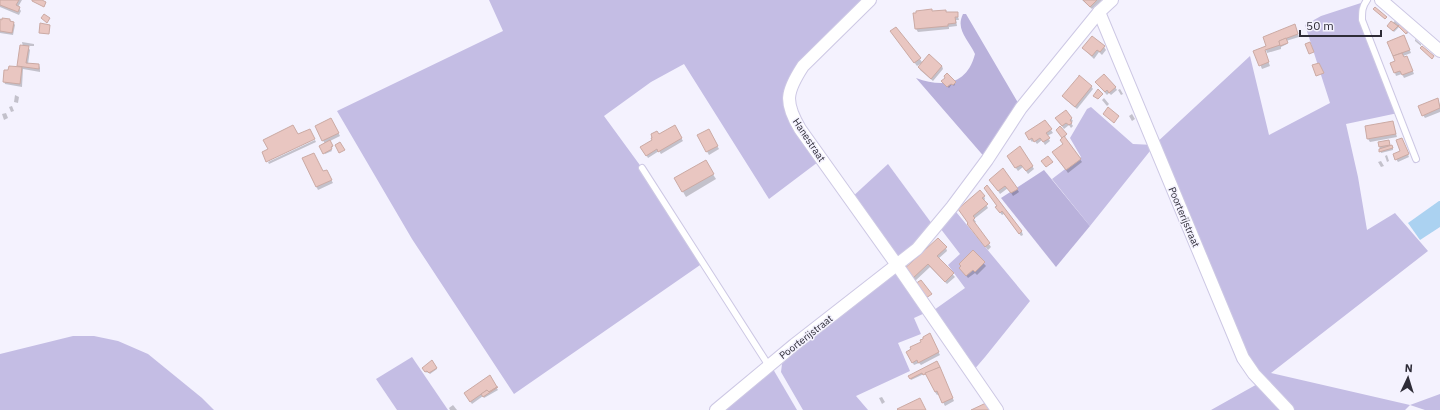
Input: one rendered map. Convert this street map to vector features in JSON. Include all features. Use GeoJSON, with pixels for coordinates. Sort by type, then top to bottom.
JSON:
{"type":"FeatureCollection","features":[{"type":"Feature","properties":{"kind":"street","name":"Hanestraat"},"geometry":{"type":"LineString","coordinates":[[870,0],[803,66],[789,91],[790,106],[793,117],[800,129],[897,265]]}},
{"type":"Feature","properties":{"kind":"street","name":"Poorterijstraat"},"geometry":{"type":"LineString","coordinates":[[716,410],[769,366],[917,249],[952,207],[987,160],[1021,108],[1099,12],[1112,0]]}},
{"type":"Feature","properties":{"kind":"street"},"geometry":{"type":"LineString","coordinates":[[1381,0],[1440,51]]}},
{"type":"Feature","properties":{"kind":"street","name":"Poorterijstraat"},"geometry":{"type":"LineString","coordinates":[[1099,12],[1243,358],[1254,374],[1288,410]]}},
{"type":"Feature","properties":{"kind":"street"},"geometry":{"type":"LineString","coordinates":[[897,265],[997,410]]}},
{"type":"Feature","properties":{"kind":"lane"},"geometry":{"type":"LineString","coordinates":[[1367,0],[1362,6],[1362,20],[1416,159]]}},
{"type":"Feature","properties":{"kind":"lane"},"geometry":{"type":"LineString","coordinates":[[642,168],[769,366]]}},
{"type":"Feature","properties":{"kind":"shaded area"},"geometry":{"type":"Polygon","coordinates":[[[489,0],[870,0],[803,66],[790,106],[822,159],[769,199],[684,64],[651,82],[604,116],[642,168],[703,263],[514,394],[412,239],[337,111],[503,31],[489,0]]]}},
{"type":"Feature","properties":{"kind":"shaded area"},"geometry":{"type":"Polygon","coordinates":[[[1367,1],[1361,11],[1398,113],[1346,124],[1358,177],[1367,230],[1395,213],[1428,251],[1271,373],[1410,405],[1405,410],[1211,410],[1261,382],[1254,374],[1154,146],[1090,226],[1052,179],[1081,157],[1070,138],[1087,109],[1091,107],[1133,144],[1154,145],[1250,56],[1269,135],[1330,103],[1305,25],[1321,16],[1367,1]]]}},
{"type":"Feature","properties":{"kind":"shaded area"},"geometry":{"type":"Polygon","coordinates":[[[963,14],[966,14],[1021,108],[987,160],[916,78],[935,83],[944,83],[960,78],[966,72],[975,54],[962,30],[961,20],[963,14]]]}},
{"type":"Feature","properties":{"kind":"shaded area"},"geometry":{"type":"Polygon","coordinates":[[[888,164],[935,228],[897,265],[850,199],[888,164]]]}},
{"type":"Feature","properties":{"kind":"shaded area"},"geometry":{"type":"Polygon","coordinates":[[[1044,170],[1090,226],[1056,267],[1001,198],[1044,170]]]}},
{"type":"Feature","properties":{"kind":"shaded area"},"geometry":{"type":"Polygon","coordinates":[[[952,207],[1030,301],[973,371],[934,310],[965,288],[948,265],[960,254],[937,224],[952,207]]]}},
{"type":"Feature","properties":{"kind":"shaded area"},"geometry":{"type":"Polygon","coordinates":[[[895,274],[899,276],[925,313],[914,318],[921,334],[898,343],[910,371],[856,396],[868,410],[803,410],[781,372],[782,364],[787,357],[889,275],[895,274]]]}},
{"type":"Feature","properties":{"kind":"shaded area"},"geometry":{"type":"Polygon","coordinates":[[[73,336],[94,336],[118,341],[148,354],[202,398],[214,410],[0,410],[0,354],[73,336]]]}},
{"type":"Feature","properties":{"kind":"shaded area"},"geometry":{"type":"Polygon","coordinates":[[[412,357],[448,410],[397,410],[376,379],[412,357]]]}},
{"type":"Feature","properties":{"kind":"shaded area"},"geometry":{"type":"Polygon","coordinates":[[[773,369],[797,410],[723,410],[773,369]]]}},
{"type":"Feature","properties":{"kind":"shaded area"},"geometry":{"type":"Polygon","coordinates":[[[1440,394],[1440,410],[1425,410],[1410,405],[1440,394]]]}},
{"type":"Feature","properties":{"kind":"water"},"geometry":{"type":"Polygon","coordinates":[[[1439,201],[1440,227],[1420,240],[1408,223],[1439,201]]]}},
{"type":"Feature","properties":{"kind":"building"},"geometry":{"type":"Polygon","coordinates":[[[0,0],[19,0],[16,5],[20,7],[18,12],[0,5],[0,0]]]}},
{"type":"Feature","properties":{"kind":"building"},"geometry":{"type":"Polygon","coordinates":[[[32,0],[42,0],[46,2],[44,7],[32,0]]]}},
{"type":"Feature","properties":{"kind":"building"},"geometry":{"type":"Polygon","coordinates":[[[1083,0],[1097,0],[1090,7],[1083,0]]]}},
{"type":"Feature","properties":{"kind":"building"},"geometry":{"type":"Polygon","coordinates":[[[1375,7],[1387,17],[1385,19],[1373,9],[1375,7]]]}},
{"type":"Feature","properties":{"kind":"building"},"geometry":{"type":"Polygon","coordinates":[[[932,9],[932,11],[946,10],[946,12],[958,12],[958,17],[955,17],[956,23],[948,24],[948,26],[915,29],[913,13],[916,13],[916,11],[932,9]]]}},
{"type":"Feature","properties":{"kind":"building"},"geometry":{"type":"Polygon","coordinates":[[[44,14],[50,18],[47,23],[41,18],[44,14]]]}},
{"type":"Feature","properties":{"kind":"building"},"geometry":{"type":"Polygon","coordinates":[[[2,18],[10,19],[10,21],[14,22],[12,33],[0,31],[0,19],[2,20],[2,18]]]}},
{"type":"Feature","properties":{"kind":"building"},"geometry":{"type":"Polygon","coordinates":[[[1391,21],[1398,26],[1393,31],[1387,26],[1391,21]]]}},
{"type":"Feature","properties":{"kind":"building"},"geometry":{"type":"Polygon","coordinates":[[[40,23],[50,25],[49,34],[39,33],[40,23]]]}},
{"type":"Feature","properties":{"kind":"building"},"geometry":{"type":"Polygon","coordinates":[[[1295,24],[1298,34],[1279,41],[1280,45],[1265,50],[1269,62],[1259,66],[1253,51],[1266,46],[1263,37],[1295,24]]]}},
{"type":"Feature","properties":{"kind":"building"},"geometry":{"type":"Polygon","coordinates":[[[1400,24],[1408,31],[1406,34],[1398,26],[1400,24]]]}},
{"type":"Feature","properties":{"kind":"building"},"geometry":{"type":"Polygon","coordinates":[[[896,27],[921,58],[914,63],[890,31],[896,27]]]}},
{"type":"Feature","properties":{"kind":"building"},"geometry":{"type":"Polygon","coordinates":[[[1404,35],[1410,50],[1393,56],[1387,42],[1404,35]]]}},
{"type":"Feature","properties":{"kind":"building"},"geometry":{"type":"Polygon","coordinates":[[[1092,36],[1105,46],[1100,52],[1097,50],[1092,56],[1082,48],[1092,36]]]}},
{"type":"Feature","properties":{"kind":"building"},"geometry":{"type":"Polygon","coordinates":[[[1286,38],[1288,43],[1280,46],[1279,41],[1286,38]]]}},
{"type":"Feature","properties":{"kind":"building"},"geometry":{"type":"Polygon","coordinates":[[[1310,42],[1314,52],[1309,54],[1305,44],[1310,42]]]}},
{"type":"Feature","properties":{"kind":"building"},"geometry":{"type":"Polygon","coordinates":[[[20,45],[29,46],[26,63],[39,64],[39,69],[17,66],[20,45]]]}},
{"type":"Feature","properties":{"kind":"building"},"geometry":{"type":"Polygon","coordinates":[[[1422,46],[1434,56],[1432,59],[1420,48],[1422,46]]]}},
{"type":"Feature","properties":{"kind":"building"},"geometry":{"type":"Polygon","coordinates":[[[1402,53],[1404,57],[1407,56],[1413,71],[1402,75],[1400,71],[1394,73],[1390,63],[1395,61],[1393,56],[1402,53]]]}},
{"type":"Feature","properties":{"kind":"building"},"geometry":{"type":"Polygon","coordinates":[[[929,54],[942,66],[931,79],[918,67],[929,54]]]}},
{"type":"Feature","properties":{"kind":"building"},"geometry":{"type":"Polygon","coordinates":[[[1319,63],[1324,73],[1316,76],[1312,65],[1319,63]]]}},
{"type":"Feature","properties":{"kind":"building"},"geometry":{"type":"Polygon","coordinates":[[[9,66],[22,67],[20,84],[3,82],[4,70],[8,70],[9,66]]]}},
{"type":"Feature","properties":{"kind":"building"},"geometry":{"type":"Polygon","coordinates":[[[947,73],[956,82],[947,87],[941,81],[945,78],[944,76],[947,73]]]}},
{"type":"Feature","properties":{"kind":"building"},"geometry":{"type":"Polygon","coordinates":[[[1104,74],[1116,87],[1109,93],[1107,90],[1105,92],[1095,82],[1104,74]]]}},
{"type":"Feature","properties":{"kind":"building"},"geometry":{"type":"Polygon","coordinates":[[[1079,75],[1092,86],[1075,107],[1062,96],[1079,75]]]}},
{"type":"Feature","properties":{"kind":"building"},"geometry":{"type":"Polygon","coordinates":[[[1098,89],[1103,94],[1098,99],[1093,96],[1098,89]]]}},
{"type":"Feature","properties":{"kind":"building"},"geometry":{"type":"Polygon","coordinates":[[[1438,98],[1440,108],[1422,116],[1418,106],[1438,98]]]}},
{"type":"Feature","properties":{"kind":"building"},"geometry":{"type":"Polygon","coordinates":[[[1108,107],[1119,116],[1114,123],[1103,114],[1108,107]]]}},
{"type":"Feature","properties":{"kind":"building"},"geometry":{"type":"Polygon","coordinates":[[[1066,110],[1072,118],[1070,120],[1072,123],[1069,125],[1066,123],[1062,126],[1055,118],[1066,110]]]}},
{"type":"Feature","properties":{"kind":"building"},"geometry":{"type":"Polygon","coordinates":[[[331,118],[339,133],[322,141],[315,126],[331,118]]]}},
{"type":"Feature","properties":{"kind":"building"},"geometry":{"type":"Polygon","coordinates":[[[1045,120],[1052,129],[1046,133],[1050,138],[1043,142],[1040,138],[1034,142],[1032,138],[1029,140],[1025,133],[1045,120]]]}},
{"type":"Feature","properties":{"kind":"building"},"geometry":{"type":"Polygon","coordinates":[[[1393,121],[1396,134],[1367,139],[1365,126],[1393,121]]]}},
{"type":"Feature","properties":{"kind":"building"},"geometry":{"type":"Polygon","coordinates":[[[293,125],[298,134],[310,129],[315,139],[266,162],[262,152],[268,149],[263,140],[293,125]]]}},
{"type":"Feature","properties":{"kind":"building"},"geometry":{"type":"Polygon","coordinates":[[[675,125],[682,138],[658,152],[657,149],[646,156],[640,147],[652,140],[651,134],[657,131],[659,134],[675,125]]]}},
{"type":"Feature","properties":{"kind":"building"},"geometry":{"type":"Polygon","coordinates":[[[1060,126],[1067,134],[1062,138],[1056,130],[1060,126]]]}},
{"type":"Feature","properties":{"kind":"building"},"geometry":{"type":"Polygon","coordinates":[[[709,129],[718,146],[706,152],[697,135],[709,129]]]}},
{"type":"Feature","properties":{"kind":"building"},"geometry":{"type":"Polygon","coordinates":[[[1064,136],[1081,159],[1066,170],[1052,152],[1063,144],[1060,140],[1064,136]]]}},
{"type":"Feature","properties":{"kind":"building"},"geometry":{"type":"Polygon","coordinates":[[[1402,138],[1409,154],[1395,160],[1393,154],[1400,151],[1396,140],[1402,138]]]}},
{"type":"Feature","properties":{"kind":"building"},"geometry":{"type":"Polygon","coordinates":[[[330,140],[333,146],[331,147],[332,149],[323,154],[319,146],[330,140]]]}},
{"type":"Feature","properties":{"kind":"building"},"geometry":{"type":"Polygon","coordinates":[[[1389,140],[1390,145],[1379,147],[1378,142],[1389,140]]]}},
{"type":"Feature","properties":{"kind":"building"},"geometry":{"type":"Polygon","coordinates":[[[340,142],[345,150],[339,153],[335,145],[340,142]]]}},
{"type":"Feature","properties":{"kind":"building"},"geometry":{"type":"Polygon","coordinates":[[[1392,145],[1393,148],[1379,152],[1379,149],[1392,145]]]}},
{"type":"Feature","properties":{"kind":"building"},"geometry":{"type":"Polygon","coordinates":[[[1020,146],[1033,166],[1026,171],[1021,165],[1015,168],[1007,156],[1020,146]]]}},
{"type":"Feature","properties":{"kind":"building"},"geometry":{"type":"Polygon","coordinates":[[[314,153],[323,171],[327,170],[332,180],[316,187],[302,158],[314,153]]]}},
{"type":"Feature","properties":{"kind":"building"},"geometry":{"type":"Polygon","coordinates":[[[1048,156],[1053,162],[1046,167],[1041,161],[1048,156]]]}},
{"type":"Feature","properties":{"kind":"building"},"geometry":{"type":"Polygon","coordinates":[[[706,160],[714,174],[682,192],[674,178],[706,160]]]}},
{"type":"Feature","properties":{"kind":"building"},"geometry":{"type":"Polygon","coordinates":[[[1003,168],[1018,189],[1011,193],[1005,186],[998,191],[989,180],[1003,168]]]}},
{"type":"Feature","properties":{"kind":"building"},"geometry":{"type":"Polygon","coordinates":[[[987,185],[1022,231],[1019,234],[1002,211],[1000,213],[995,207],[997,206],[984,188],[987,185]]]}},
{"type":"Feature","properties":{"kind":"building"},"geometry":{"type":"Polygon","coordinates":[[[980,190],[985,196],[982,198],[988,204],[973,216],[975,218],[973,220],[990,243],[985,247],[967,224],[968,223],[958,209],[980,190]]]}},
{"type":"Feature","properties":{"kind":"building"},"geometry":{"type":"Polygon","coordinates":[[[938,238],[947,247],[937,256],[954,273],[945,282],[928,264],[912,279],[903,270],[938,238]]]}},
{"type":"Feature","properties":{"kind":"building"},"geometry":{"type":"Polygon","coordinates":[[[973,250],[985,262],[975,272],[973,270],[966,276],[959,268],[961,266],[959,264],[973,250]]]}},
{"type":"Feature","properties":{"kind":"building"},"geometry":{"type":"Polygon","coordinates":[[[921,280],[932,294],[926,298],[915,284],[921,280]]]}},
{"type":"Feature","properties":{"kind":"building"},"geometry":{"type":"Polygon","coordinates":[[[930,333],[939,352],[918,363],[917,360],[912,363],[906,352],[911,349],[910,347],[921,342],[920,340],[923,339],[923,337],[930,333]]]}},
{"type":"Feature","properties":{"kind":"building"},"geometry":{"type":"Polygon","coordinates":[[[432,360],[437,368],[429,373],[427,371],[425,372],[422,368],[432,360]]]}},
{"type":"Feature","properties":{"kind":"building"},"geometry":{"type":"Polygon","coordinates":[[[937,361],[940,367],[910,379],[908,376],[937,361]]]}},
{"type":"Feature","properties":{"kind":"building"},"geometry":{"type":"Polygon","coordinates":[[[940,367],[953,398],[942,403],[937,391],[935,392],[925,373],[940,367]]]}},
{"type":"Feature","properties":{"kind":"building"},"geometry":{"type":"Polygon","coordinates":[[[490,375],[497,387],[489,392],[487,390],[470,402],[464,393],[490,375]]]}},
{"type":"Feature","properties":{"kind":"building"},"geometry":{"type":"Polygon","coordinates":[[[497,387],[483,397],[481,394],[487,390],[489,392],[497,387]]]}},
{"type":"Feature","properties":{"kind":"building"},"geometry":{"type":"Polygon","coordinates":[[[920,398],[926,410],[897,409],[920,398]]]}},
{"type":"Feature","properties":{"kind":"building"},"geometry":{"type":"Polygon","coordinates":[[[986,403],[990,410],[971,410],[986,403]]]}}]}
